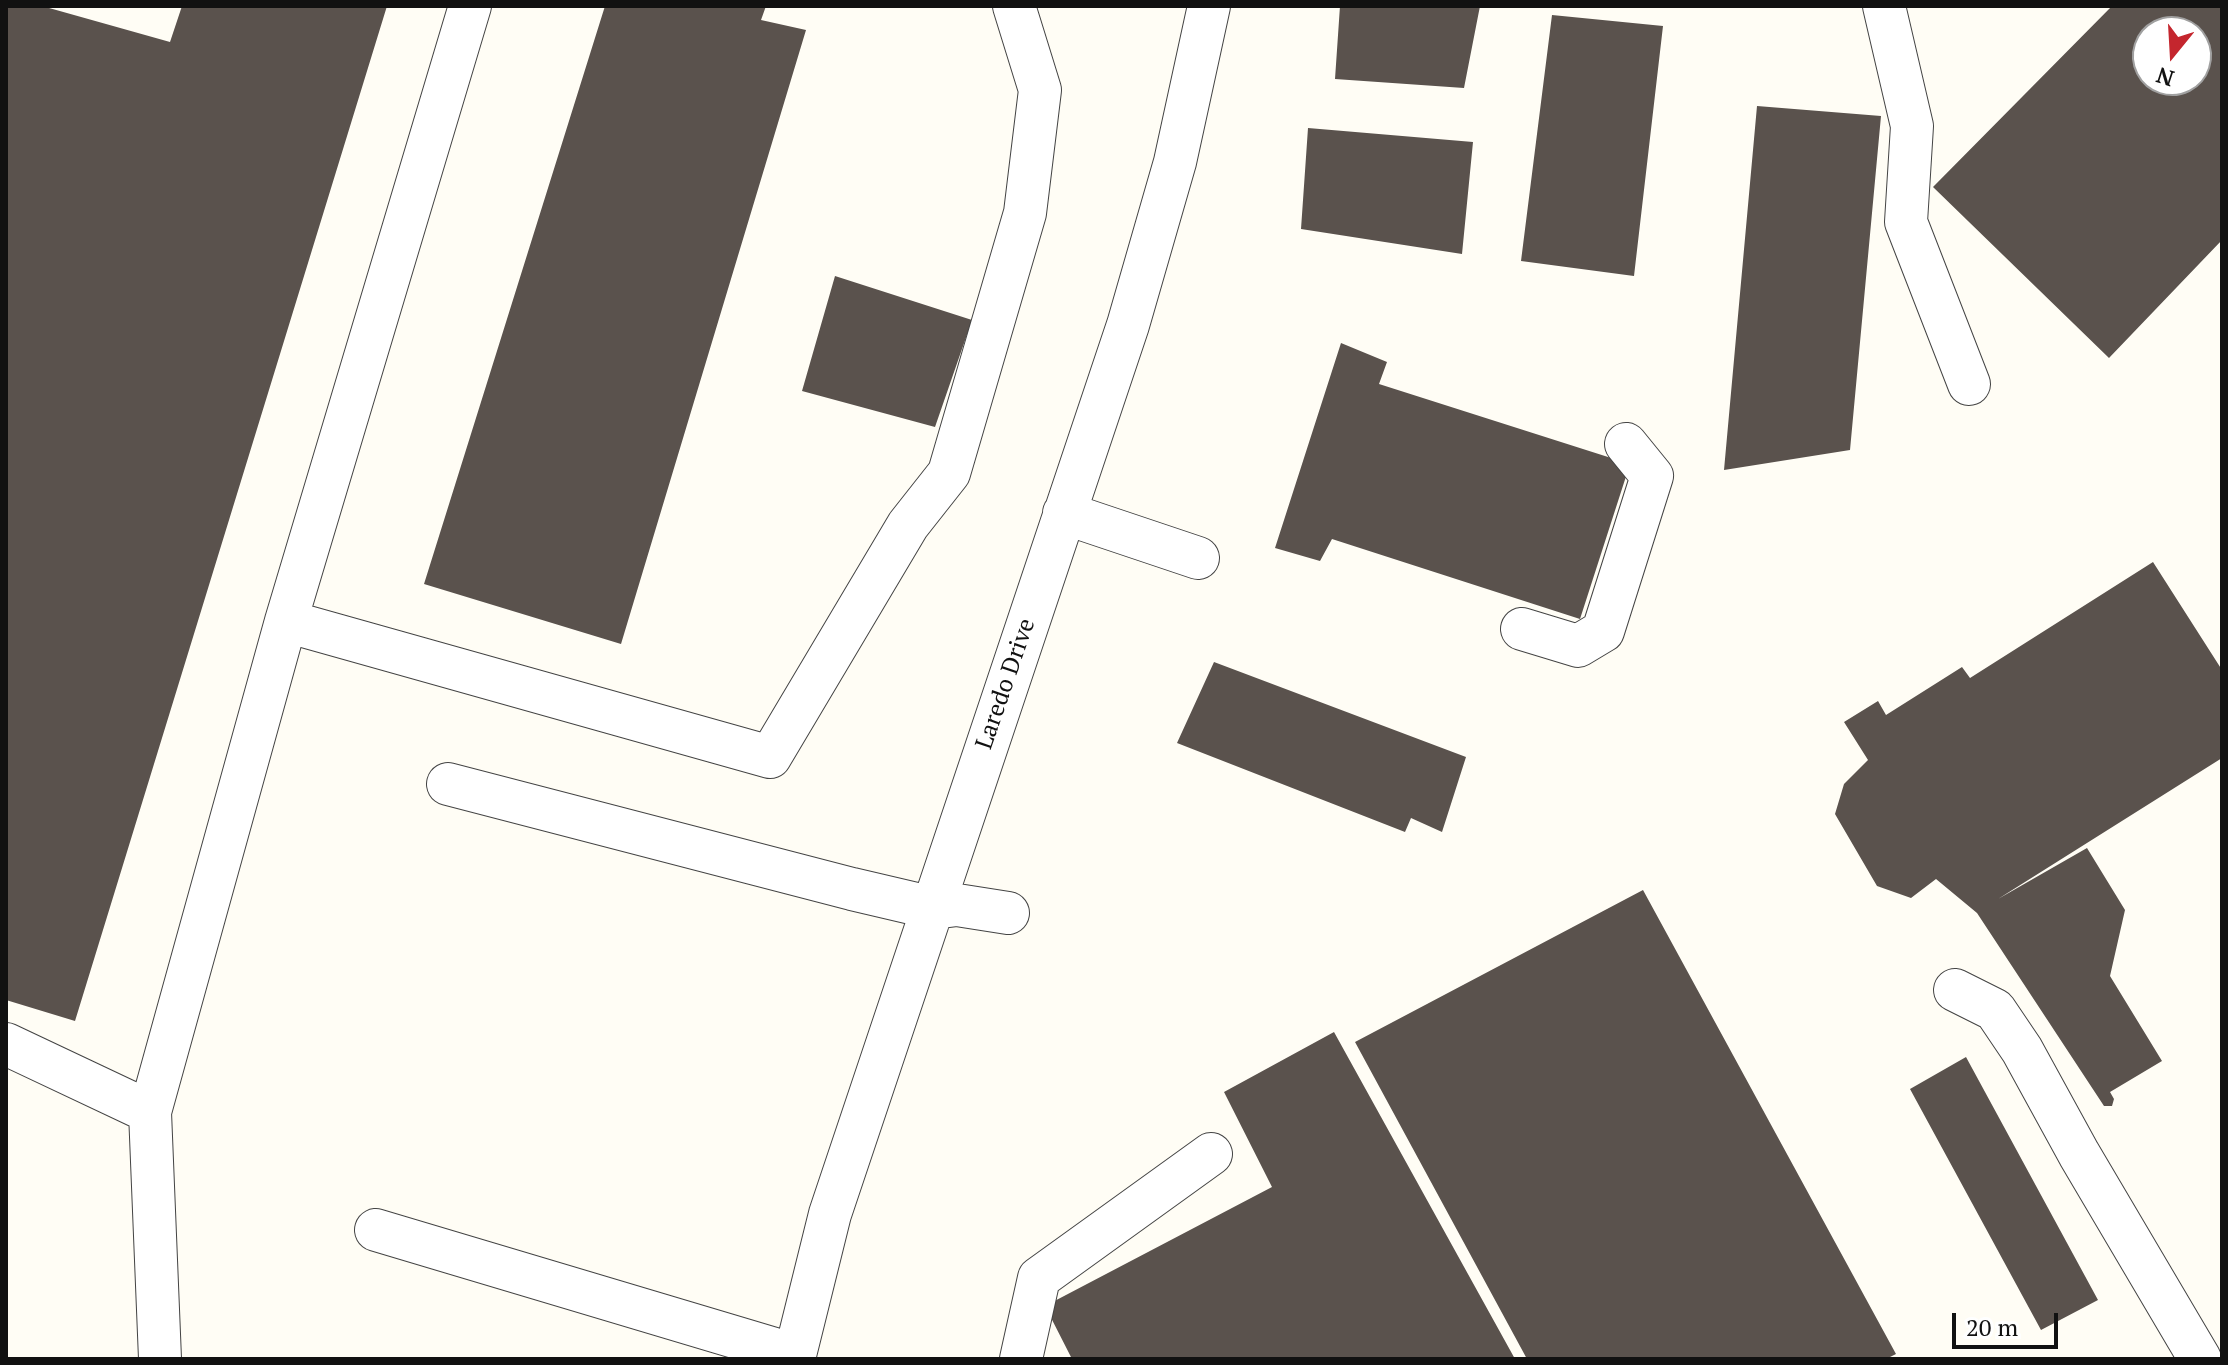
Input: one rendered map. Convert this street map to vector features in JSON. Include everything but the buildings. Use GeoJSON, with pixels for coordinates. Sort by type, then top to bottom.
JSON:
{"type":"FeatureCollection","features":[{"type":"Feature","properties":{"kind":"street"},"geometry":{"type":"LineString","coordinates":[[160,1359],[150,1112],[286,621],[470,6]]}},
{"type":"Feature","properties":{"kind":"street"},"geometry":{"type":"LineString","coordinates":[[286,621],[770,757],[900,538],[949,473],[1025,213],[1040,90],[1014,6]]}},
{"type":"Feature","properties":{"kind":"street","name":"Laredo Drive"},"geometry":{"type":"LineString","coordinates":[[794,1357],[830,1214],[1128,325],[1170,177],[1209,6]]}},
{"type":"Feature","properties":{"kind":"street"},"geometry":{"type":"LineString","coordinates":[[1884,6],[1912,126],[1906,222],[1969,384]]}},
{"type":"Feature","properties":{"kind":"street"},"geometry":{"type":"LineString","coordinates":[[1522,629],[1578,646],[1603,631],[1652,476],[1626,444]]}},
{"type":"Feature","properties":{"kind":"street"},"geometry":{"type":"LineString","coordinates":[[1064,513],[1198,558]]}},
{"type":"Feature","properties":{"kind":"street"},"geometry":{"type":"LineString","coordinates":[[448,784],[811,880],[933,908],[957,905],[1008,913]]}},
{"type":"Feature","properties":{"kind":"street"},"geometry":{"type":"LineString","coordinates":[[1955,990],[1995,1010],[2015,1040],[2200,1359]]}},
{"type":"Feature","properties":{"kind":"street"},"geometry":{"type":"LineString","coordinates":[[6,1044],[150,1112]]}},
{"type":"Feature","properties":{"kind":"street"},"geometry":{"type":"LineString","coordinates":[[1021,1359],[1039,1278],[1211,1154]]}},
{"type":"Feature","properties":{"kind":"street"},"geometry":{"type":"LineString","coordinates":[[376,1230],[794,1357]]}}]}
